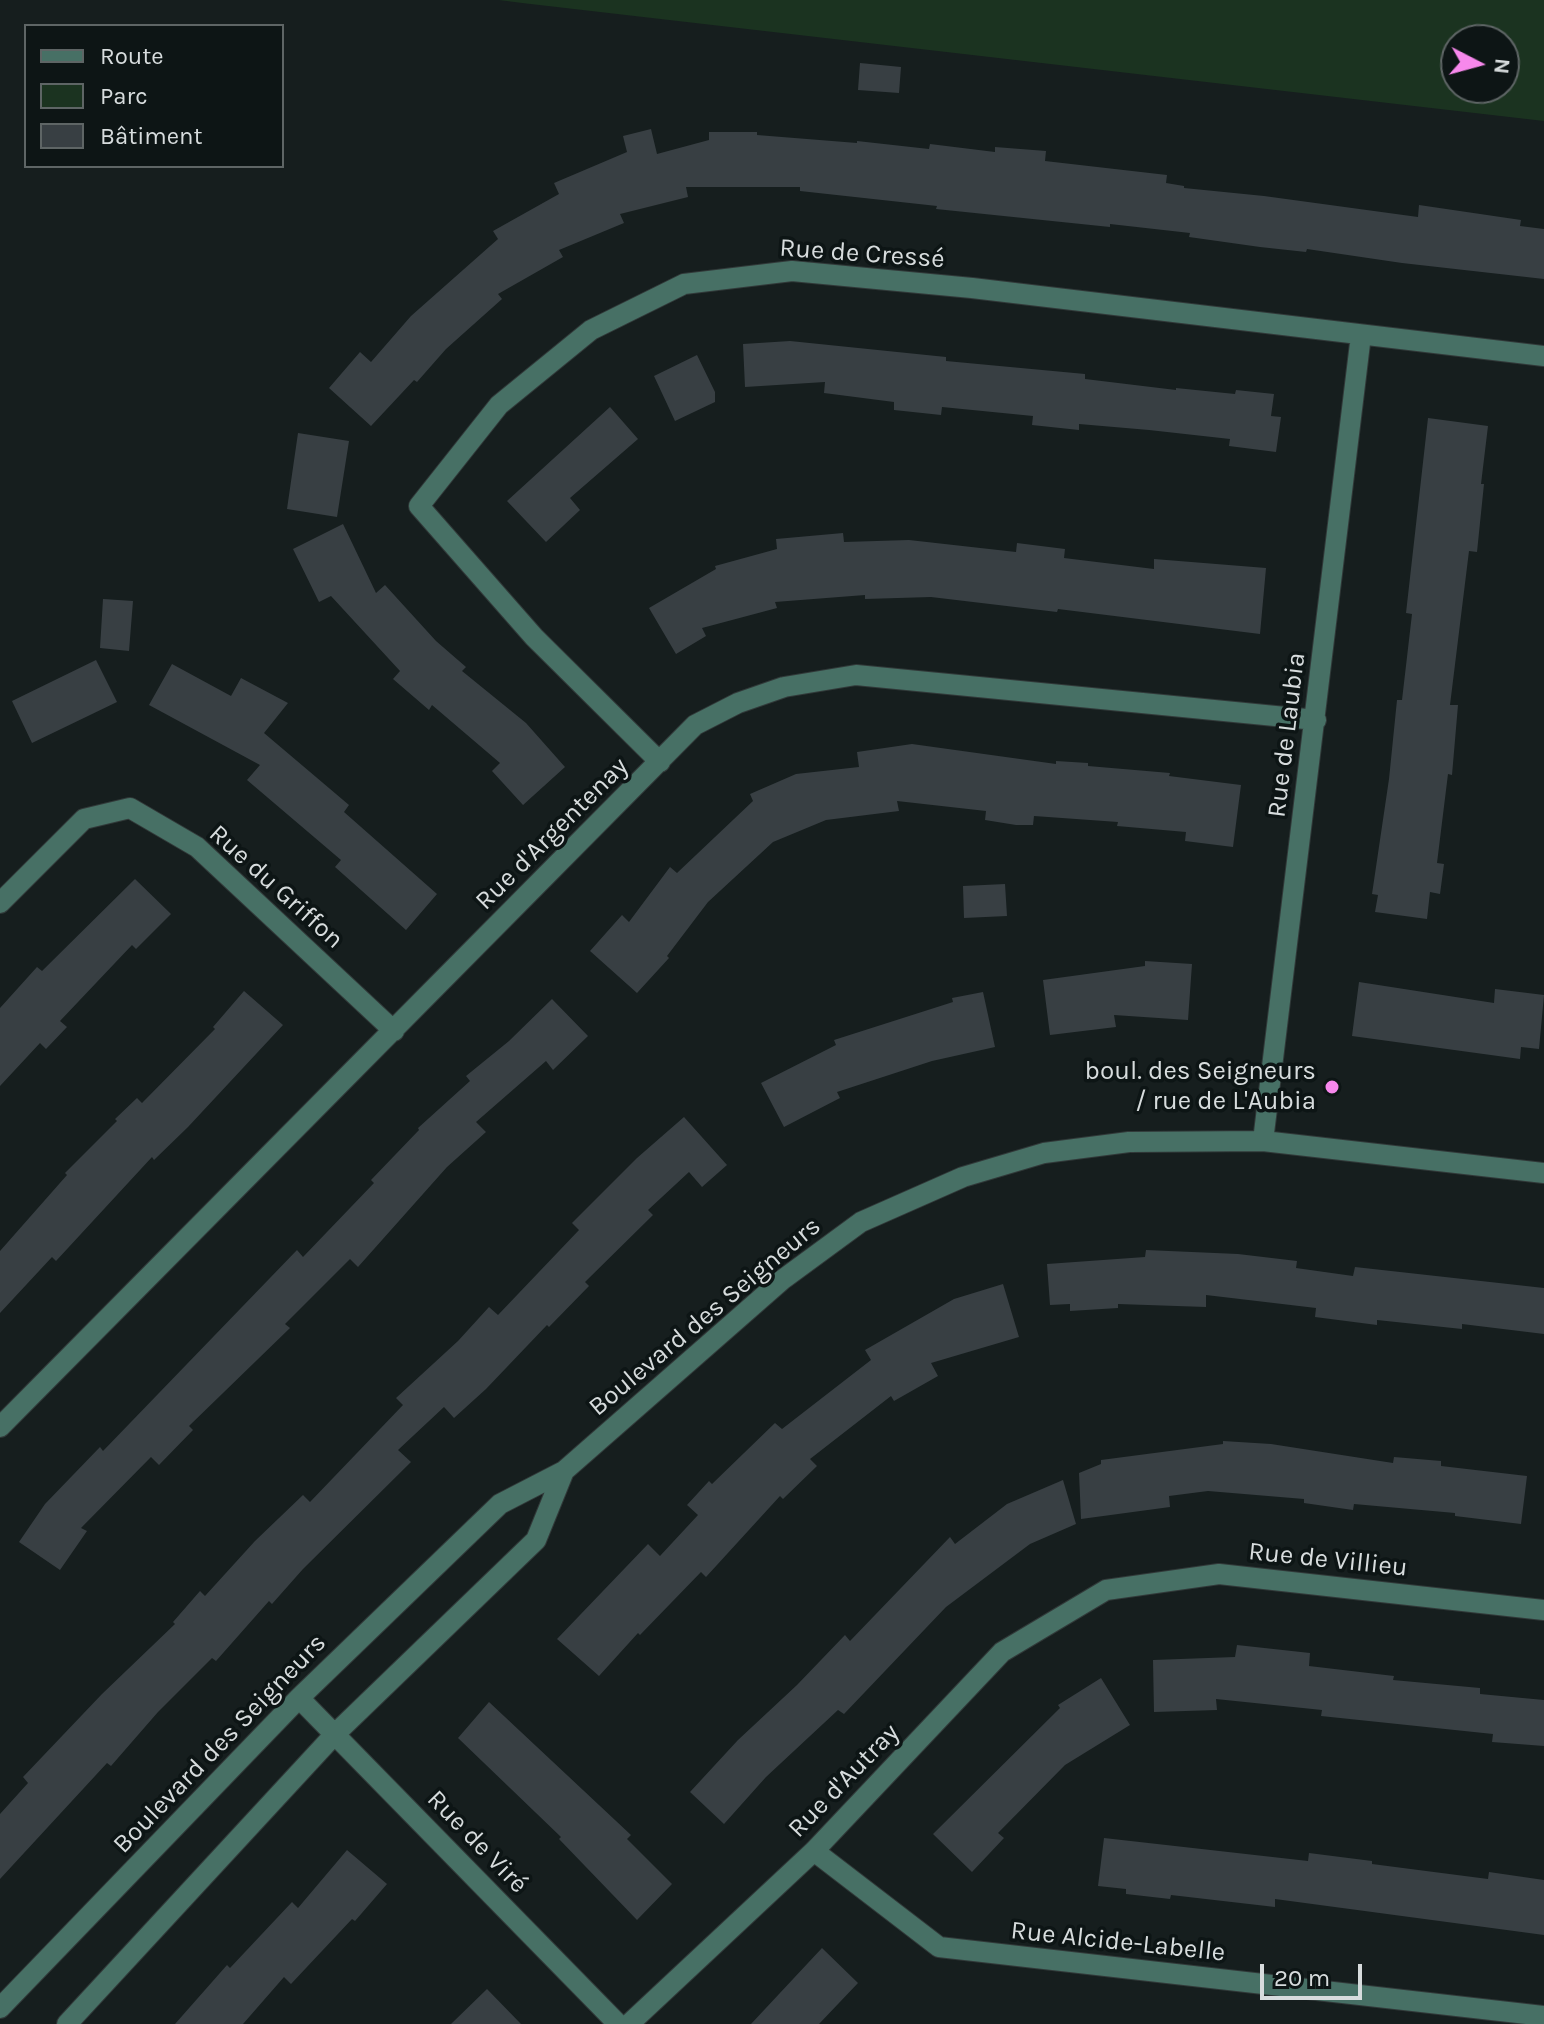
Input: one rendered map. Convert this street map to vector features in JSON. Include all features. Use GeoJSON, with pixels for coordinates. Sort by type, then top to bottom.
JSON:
{"type":"FeatureCollection","features":[{"type":"Feature","properties":{"kind":"street","name":"Rue de Cressé"},"geometry":{"type":"LineString","coordinates":[[660,762],[534,637],[419,506],[499,405],[591,330],[684,284],[792,271],[972,288],[1544,356]]}},
{"type":"Feature","properties":{"kind":"street","name":"Rue de Laubia"},"geometry":{"type":"LineString","coordinates":[[1263,1141],[1361,335]]}},
{"type":"Feature","properties":{"kind":"street","name":"Rue d'Argentenay"},"geometry":{"type":"LineString","coordinates":[[0,1427],[695,725],[738,703],[784,687],[856,675],[1316,720]]}},
{"type":"Feature","properties":{"kind":"street","name":"Rue du Griffon"},"geometry":{"type":"LineString","coordinates":[[0,903],[84,819],[130,808],[197,847],[394,1031]]}},
{"type":"Feature","properties":{"kind":"street","name":"Boulevard des Seigneurs"},"geometry":{"type":"LineString","coordinates":[[0,2008],[299,1698],[500,1504],[564,1471],[782,1280],[861,1222],[963,1177],[1044,1153],[1129,1142],[1263,1141],[1544,1173]]}},
{"type":"Feature","properties":{"kind":"street","name":"Boulevard des Seigneurs"},"geometry":{"type":"LineString","coordinates":[[67,2024],[335,1734],[536,1540],[564,1471]]}},
{"type":"Feature","properties":{"kind":"street","name":"Rue de Villieu"},"geometry":{"type":"LineString","coordinates":[[1106,1590],[1219,1574],[1544,1610]]}},
{"type":"Feature","properties":{"kind":"street","name":"Rue d'Autray"},"geometry":{"type":"LineString","coordinates":[[629,2024],[814,1851],[1002,1652],[1106,1590]]}},
{"type":"Feature","properties":{"kind":"street","name":"Rue de Viré"},"geometry":{"type":"LineString","coordinates":[[299,1698],[618,2024]]}},
{"type":"Feature","properties":{"kind":"street","name":"Rue Alcide-Labelle"},"geometry":{"type":"LineString","coordinates":[[814,1851],[939,1947],[1544,2016]]}},
{"type":"Feature","properties":{"kind":"green space"},"geometry":{"type":"Polygon","coordinates":[[[499,0],[1544,0],[1544,121],[499,0]]]}},
{"type":"Feature","properties":{"kind":"building"},"geometry":{"type":"Polygon","coordinates":[[[860,63],[901,67],[899,93],[858,90],[860,63]]]}},
{"type":"Feature","properties":{"kind":"building"},"geometry":{"type":"Polygon","coordinates":[[[651,129],[657,154],[709,140],[709,132],[757,132],[757,135],[929,149],[930,144],[995,152],[995,147],[1046,151],[1045,161],[1167,175],[1166,183],[1184,188],[1418,217],[1419,205],[1521,220],[1520,226],[1544,229],[1544,279],[1307,249],[1306,252],[1260,247],[1189,237],[1190,233],[936,209],[937,206],[800,191],[800,187],[686,187],[688,197],[620,214],[624,223],[559,250],[563,257],[498,294],[502,299],[446,349],[417,382],[414,380],[371,426],[329,388],[360,352],[371,362],[411,316],[498,239],[493,231],[559,194],[554,183],[627,152],[623,136],[651,129]]]}},
{"type":"Feature","properties":{"kind":"building"},"geometry":{"type":"Polygon","coordinates":[[[790,341],[946,357],[946,361],[1085,374],[1085,379],[1176,390],[1235,394],[1236,390],[1274,394],[1271,416],[1281,417],[1276,452],[1229,446],[1230,439],[1149,430],[1079,424],[1079,430],[1032,425],[1033,416],[942,407],[941,415],[894,410],[894,402],[824,393],[825,382],[745,387],[743,344],[790,341]]]}},
{"type":"Feature","properties":{"kind":"building"},"geometry":{"type":"Polygon","coordinates":[[[697,355],[715,392],[715,402],[675,421],[654,376],[697,355]]]}},
{"type":"Feature","properties":{"kind":"building"},"geometry":{"type":"Polygon","coordinates":[[[610,407],[638,439],[570,498],[580,510],[546,542],[507,501],[610,407]]]}},
{"type":"Feature","properties":{"kind":"building"},"geometry":{"type":"Polygon","coordinates":[[[1428,418],[1488,426],[1477,552],[1469,551],[1450,705],[1458,705],[1452,775],[1448,774],[1437,863],[1444,864],[1440,894],[1430,892],[1427,919],[1375,912],[1378,895],[1372,894],[1397,700],[1402,700],[1412,614],[1406,613],[1428,418]]]}},
{"type":"Feature","properties":{"kind":"building"},"geometry":{"type":"Polygon","coordinates":[[[298,433],[349,441],[337,517],[287,509],[298,433]]]}},
{"type":"Feature","properties":{"kind":"building"},"geometry":{"type":"Polygon","coordinates":[[[343,524],[376,593],[385,585],[436,641],[466,667],[462,671],[526,723],[565,767],[523,805],[492,771],[500,763],[432,705],[429,710],[393,679],[400,671],[331,596],[319,602],[293,549],[343,524]]]}},
{"type":"Feature","properties":{"kind":"building"},"geometry":{"type":"Polygon","coordinates":[[[843,533],[844,542],[909,540],[1016,552],[1017,543],[1065,549],[1064,558],[1154,569],[1154,559],[1266,568],[1260,634],[1058,609],[1057,612],[931,597],[865,599],[865,595],[775,602],[777,608],[702,628],[706,636],[676,654],[649,608],[716,569],[715,566],[777,549],[776,539],[843,533]]]}},
{"type":"Feature","properties":{"kind":"building"},"geometry":{"type":"Polygon","coordinates":[[[103,599],[133,601],[129,651],[100,648],[103,599]]]}},
{"type":"Feature","properties":{"kind":"building"},"geometry":{"type":"Polygon","coordinates":[[[96,660],[117,702],[32,743],[12,701],[96,660]]]}},
{"type":"Feature","properties":{"kind":"building"},"geometry":{"type":"Polygon","coordinates":[[[172,664],[231,696],[241,678],[288,703],[264,733],[349,805],[344,812],[437,894],[406,930],[335,867],[341,860],[247,780],[260,765],[149,705],[172,664]]]}},
{"type":"Feature","properties":{"kind":"building"},"geometry":{"type":"Polygon","coordinates":[[[912,744],[1056,764],[1056,761],[1088,763],[1088,766],[1170,773],[1169,776],[1241,785],[1233,847],[1185,841],[1186,832],[1117,826],[1118,822],[1034,816],[1033,825],[1016,825],[985,820],[986,811],[897,801],[899,811],[826,820],[773,842],[708,902],[667,956],[669,958],[637,993],[590,951],[622,915],[629,922],[670,867],[677,873],[753,801],[750,794],[796,774],[859,767],[857,752],[912,744]]]}},
{"type":"Feature","properties":{"kind":"building"},"geometry":{"type":"Polygon","coordinates":[[[135,879],[171,914],[136,949],[132,945],[60,1021],[67,1027],[46,1049],[40,1043],[0,1086],[0,1008],[37,967],[42,971],[135,879]]]}},
{"type":"Feature","properties":{"kind":"building"},"geometry":{"type":"Polygon","coordinates":[[[1005,884],[1007,916],[964,918],[963,886],[1005,884]]]}},
{"type":"Feature","properties":{"kind":"building"},"geometry":{"type":"Polygon","coordinates":[[[1145,961],[1192,964],[1188,1020],[1114,1015],[1116,1027],[1050,1035],[1043,980],[1145,966],[1145,961]]]}},
{"type":"Feature","properties":{"kind":"building"},"geometry":{"type":"Polygon","coordinates":[[[1359,982],[1494,1003],[1495,989],[1544,995],[1539,1049],[1521,1047],[1520,1059],[1352,1036],[1359,982]]]}},
{"type":"Feature","properties":{"kind":"building"},"geometry":{"type":"Polygon","coordinates":[[[244,991],[283,1025],[188,1127],[154,1160],[152,1157],[56,1261],[52,1257],[0,1313],[0,1251],[67,1175],[65,1173],[117,1121],[115,1119],[137,1098],[142,1103],[215,1029],[213,1027],[244,991]]]}},
{"type":"Feature","properties":{"kind":"building"},"geometry":{"type":"Polygon","coordinates":[[[983,992],[995,1047],[932,1061],[837,1092],[840,1098],[784,1127],[761,1083],[836,1045],[834,1040],[953,1002],[952,998],[983,992]]]}},
{"type":"Feature","properties":{"kind":"building"},"geometry":{"type":"Polygon","coordinates":[[[552,999],[588,1036],[553,1070],[546,1061],[476,1122],[486,1132],[447,1167],[358,1267],[350,1259],[285,1324],[290,1328],[189,1426],[193,1430],[159,1465],[151,1457],[81,1528],[87,1531],[60,1570],[19,1542],[45,1504],[100,1447],[103,1451],[297,1250],[303,1257],[374,1183],[371,1180],[418,1128],[470,1081],[466,1076],[509,1041],[552,999]]]}},
{"type":"Feature","properties":{"kind":"building"},"geometry":{"type":"Polygon","coordinates":[[[684,1117],[727,1165],[702,1187],[689,1172],[648,1210],[653,1215],[585,1282],[589,1286],[486,1389],[454,1418],[444,1407],[398,1450],[411,1462],[272,1604],[269,1601],[216,1661],[212,1658],[158,1712],[111,1766],[107,1763],[0,1879],[0,1814],[28,1783],[23,1777],[102,1694],[175,1624],[173,1622],[200,1591],[205,1596],[255,1541],[303,1495],[310,1502],[403,1405],[396,1398],[458,1341],[489,1307],[498,1315],[579,1230],[572,1223],[637,1158],[684,1117]]]}},
{"type":"Feature","properties":{"kind":"building"},"geometry":{"type":"Polygon","coordinates":[[[1146,1250],[1238,1254],[1297,1261],[1296,1268],[1353,1276],[1355,1267],[1544,1288],[1544,1334],[1462,1324],[1462,1329],[1377,1320],[1377,1325],[1315,1317],[1316,1308],[1206,1295],[1206,1307],[1118,1304],[1118,1308],[1070,1311],[1070,1304],[1050,1305],[1047,1264],[1145,1257],[1146,1250]]]}},
{"type":"Feature","properties":{"kind":"building"},"geometry":{"type":"Polygon","coordinates":[[[1003,1284],[1019,1337],[931,1363],[938,1376],[894,1401],[891,1396],[810,1459],[817,1466],[783,1499],[780,1496],[706,1577],[701,1572],[599,1676],[557,1639],[648,1544],[660,1556],[698,1515],[687,1505],[709,1481],[712,1484],[775,1423],[782,1429],[871,1360],[865,1350],[954,1299],[1003,1284]]]}},
{"type":"Feature","properties":{"kind":"building"},"geometry":{"type":"Polygon","coordinates":[[[1223,1441],[1271,1444],[1393,1463],[1394,1457],[1441,1461],[1441,1466],[1527,1476],[1521,1524],[1455,1516],[1455,1513],[1354,1504],[1353,1510],[1304,1503],[1304,1499],[1208,1491],[1169,1496],[1170,1507],[1081,1519],[1079,1473],[1101,1464],[1101,1460],[1223,1444],[1223,1441]]]}},
{"type":"Feature","properties":{"kind":"building"},"geometry":{"type":"Polygon","coordinates":[[[1063,1480],[1076,1524],[1030,1544],[946,1607],[844,1714],[838,1710],[766,1777],[724,1824],[690,1792],[845,1635],[850,1641],[950,1537],[955,1544],[1007,1504],[1063,1480]]]}},
{"type":"Feature","properties":{"kind":"building"},"geometry":{"type":"Polygon","coordinates":[[[1237,1645],[1310,1653],[1309,1666],[1394,1676],[1393,1680],[1480,1688],[1480,1694],[1544,1700],[1544,1746],[1492,1742],[1493,1734],[1321,1716],[1322,1710],[1216,1699],[1217,1710],[1154,1712],[1153,1660],[1235,1657],[1237,1645]]]}},
{"type":"Feature","properties":{"kind":"building"},"geometry":{"type":"Polygon","coordinates":[[[1101,1678],[1130,1725],[1065,1765],[998,1833],[1004,1838],[972,1872],[933,1834],[1060,1708],[1058,1705],[1101,1678]]]}},
{"type":"Feature","properties":{"kind":"building"},"geometry":{"type":"Polygon","coordinates":[[[489,1702],[631,1835],[627,1839],[672,1884],[637,1920],[559,1839],[561,1837],[458,1738],[489,1702]]]}},
{"type":"Feature","properties":{"kind":"building"},"geometry":{"type":"Polygon","coordinates":[[[1104,1838],[1308,1861],[1309,1853],[1488,1879],[1489,1872],[1544,1880],[1544,1935],[1275,1899],[1275,1907],[1171,1895],[1170,1899],[1126,1894],[1126,1889],[1098,1886],[1104,1838]]]}},
{"type":"Feature","properties":{"kind":"building"},"geometry":{"type":"Polygon","coordinates":[[[347,1850],[387,1884],[355,1921],[352,1919],[291,1984],[284,1977],[243,2024],[175,2024],[227,1965],[230,1968],[292,1902],[298,1908],[347,1850]]]}},
{"type":"Feature","properties":{"kind":"building"},"geometry":{"type":"Polygon","coordinates":[[[822,1948],[858,1983],[819,2024],[751,2024],[822,1948]]]}},
{"type":"Feature","properties":{"kind":"building"},"geometry":{"type":"Polygon","coordinates":[[[487,1989],[521,2024],[451,2024],[487,1989]]]}},
{"type":"Feature","properties":{"kind":"place","name":"boul. des Seigneurs / rue de L'Aubia"},"geometry":{"type":"Point","coordinates":[1332,1087]}}]}
